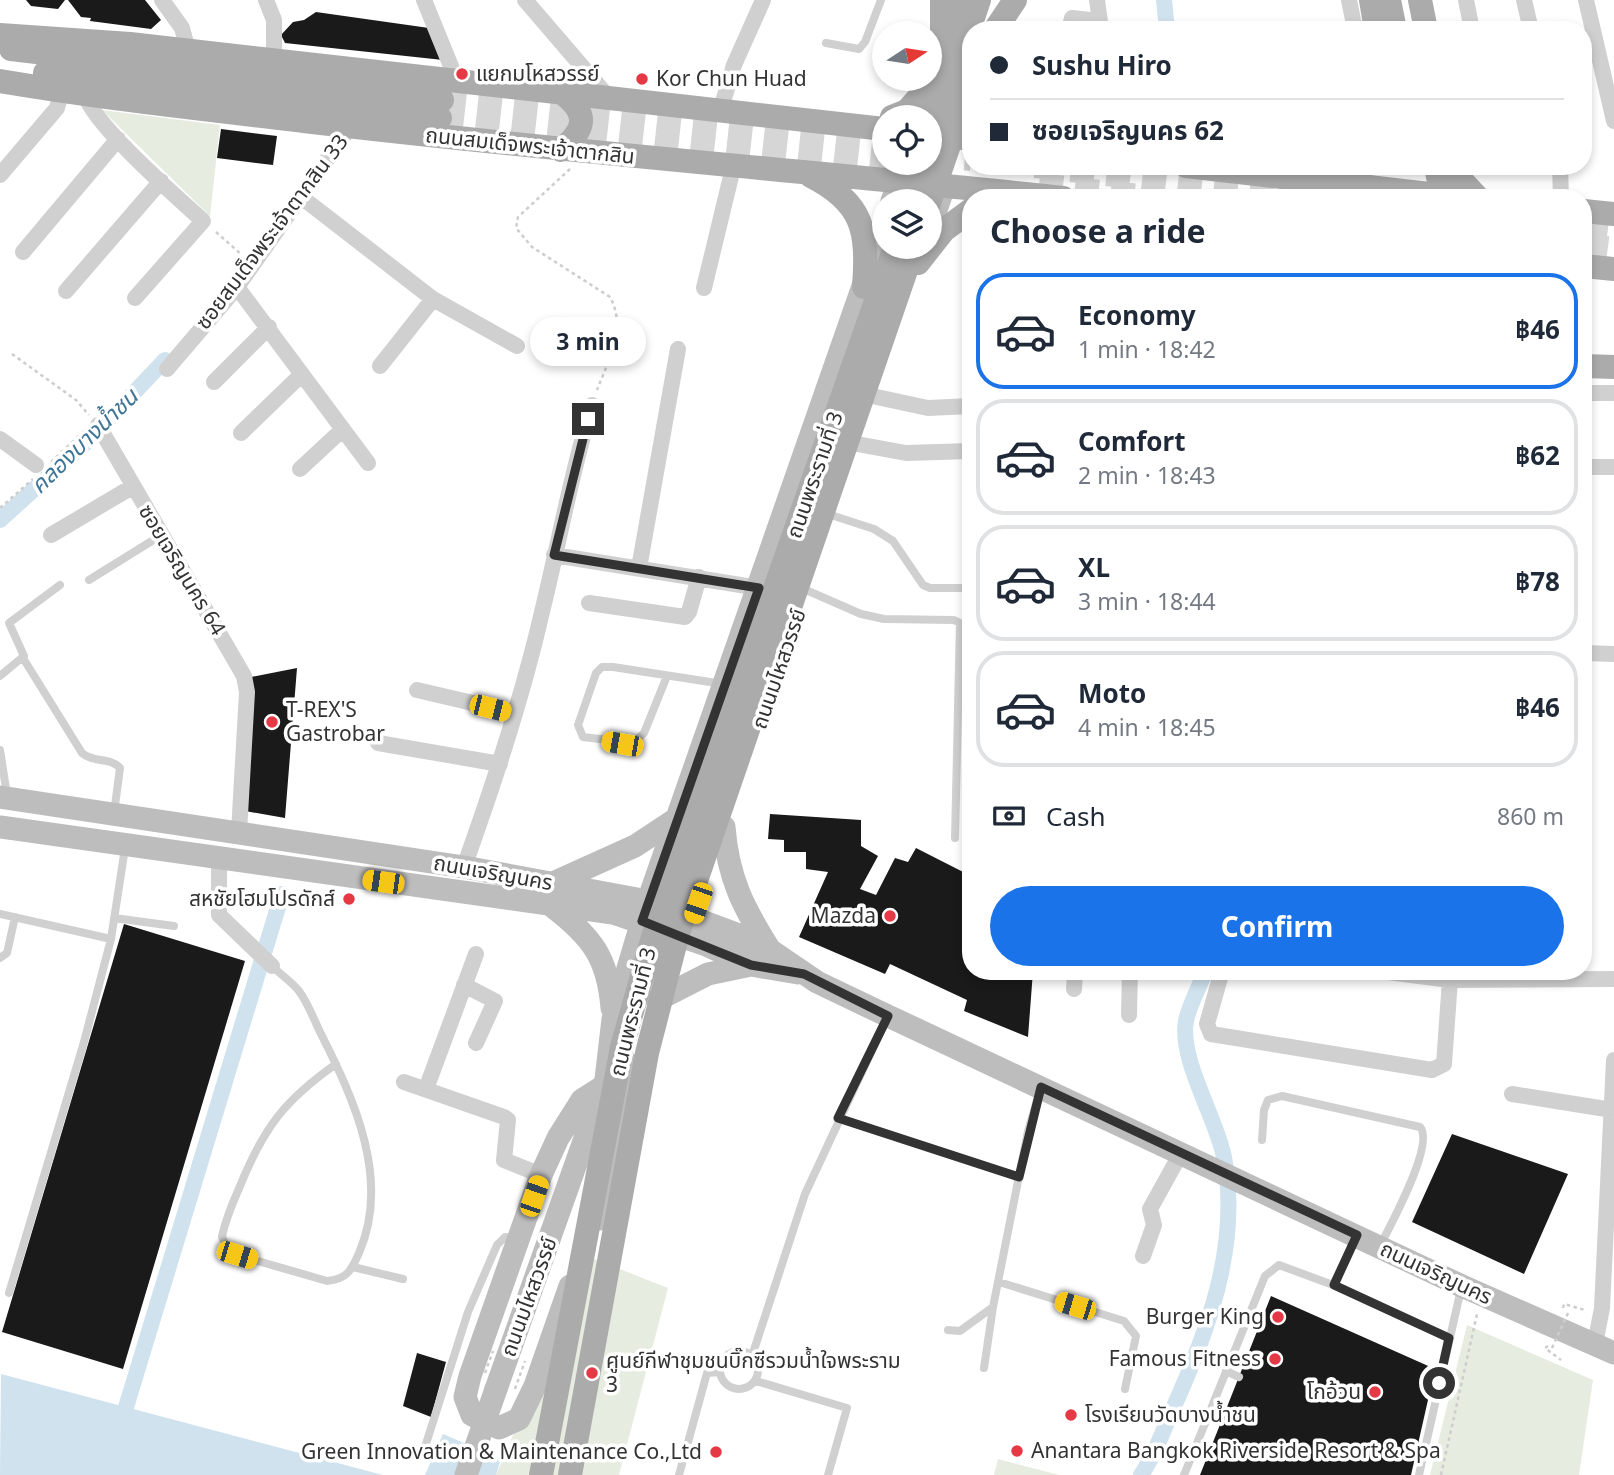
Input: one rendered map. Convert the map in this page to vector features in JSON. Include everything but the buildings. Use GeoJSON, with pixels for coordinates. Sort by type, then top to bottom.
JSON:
{"type":"FeatureCollection","features":[{"type":"Feature","properties":{"kind":"main road"},"geometry":{"type":"LineString","coordinates":[[933,105],[942,0]]}},
{"type":"Feature","properties":{"kind":"main road"},"geometry":{"type":"LineString","coordinates":[[942,57],[960,0]]}},
{"type":"Feature","properties":{"kind":"main road"},"geometry":{"type":"LineString","coordinates":[[971,21],[979,0]]}},
{"type":"Feature","properties":{"kind":"main road"},"geometry":{"type":"LineString","coordinates":[[992,21],[999,0]]}},
{"type":"Feature","properties":{"kind":"main road"},"geometry":{"type":"LineString","coordinates":[[1000,21],[1009,0]]}},
{"type":"Feature","properties":{"kind":"main road"},"geometry":{"type":"LineString","coordinates":[[1002,21],[1015,0]]}},
{"type":"Feature","properties":{"kind":"main road"},"geometry":{"type":"LineString","coordinates":[[1013,21],[1021,0]]}},
{"type":"Feature","properties":{"kind":"main road"},"geometry":{"type":"LineString","coordinates":[[1371,0],[1374,21]]}},
{"type":"Feature","properties":{"kind":"main road"},"geometry":{"type":"LineString","coordinates":[[1388,0],[1393,21]]}},
{"type":"Feature","properties":{"kind":"main road"},"geometry":{"type":"LineString","coordinates":[[1403,0],[1407,21]]}},
{"type":"Feature","properties":{"kind":"main road"},"geometry":{"type":"LineString","coordinates":[[1420,0],[1424,21]]}},
{"type":"Feature","properties":{"kind":"main road"},"geometry":{"type":"LineString","coordinates":[[0,35],[188,50],[872,129]]}},
{"type":"Feature","properties":{"kind":"main road"},"geometry":{"type":"LineString","coordinates":[[938,105],[962,43]]}},
{"type":"Feature","properties":{"kind":"main road","name":"ถนนสมเด็จพระเจ้าตากสิน"},"geometry":{"type":"LineString","coordinates":[[0,47],[441,109],[0,70]]}},
{"type":"Feature","properties":{"kind":"main road","name":"ถนนสมเด็จพระเจ้าตากสิน"},"geometry":{"type":"LineString","coordinates":[[0,81],[73,93],[350,127],[572,152],[734,164],[902,187]]}},
{"type":"Feature","properties":{"kind":"main road"},"geometry":{"type":"LineString","coordinates":[[913,105],[926,91]]}},
{"type":"Feature","properties":{"kind":"main road"},"geometry":{"type":"LineString","coordinates":[[562,93],[574,102],[581,117],[572,152]]}},
{"type":"Feature","properties":{"kind":"main road"},"geometry":{"type":"LineString","coordinates":[[939,189],[962,111]]}},
{"type":"Feature","properties":{"kind":"main road"},"geometry":{"type":"LineString","coordinates":[[848,127],[872,122]]}},
{"type":"Feature","properties":{"kind":"main road"},"geometry":{"type":"LineString","coordinates":[[942,127],[962,137]]}},
{"type":"Feature","properties":{"kind":"main road"},"geometry":{"type":"LineString","coordinates":[[940,189],[962,147]]}},
{"type":"Feature","properties":{"kind":"main road"},"geometry":{"type":"LineString","coordinates":[[804,173],[829,185],[856,211],[863,229],[866,254],[864,287]]}},
{"type":"Feature","properties":{"kind":"main road"},"geometry":{"type":"LineString","coordinates":[[1372,175],[1428,189]]}},
{"type":"Feature","properties":{"kind":"main road","name":"ถนนสมเด็จพระเจ้าตากสิน"},"geometry":{"type":"LineString","coordinates":[[942,195],[962,195]]}},
{"type":"Feature","properties":{"kind":"main road"},"geometry":{"type":"LineString","coordinates":[[1592,212],[1614,214]]}},
{"type":"Feature","properties":{"kind":"main road","name":"ถนนพระรามที่ 3"},"geometry":{"type":"LineString","coordinates":[[942,232],[962,217]]}},
{"type":"Feature","properties":{"kind":"main road","name":"ถนนมไหสวรรย์"},"geometry":{"type":"LineString","coordinates":[[466,1475],[605,1082],[613,1018],[645,911],[873,259]]}},
{"type":"Feature","properties":{"kind":"main road","name":"ถนนพระรามที่ 3"},"geometry":{"type":"LineString","coordinates":[[541,1475],[622,1047],[655,930],[891,259]]}},
{"type":"Feature","properties":{"kind":"main road","name":"ถนนมไหสวรรย์"},"geometry":{"type":"LineString","coordinates":[[605,1082],[657,1000],[688,927],[857,444],[916,259]]}},
{"type":"Feature","properties":{"kind":"main road","name":"ถนนพระรามที่ 3"},"geometry":{"type":"LineString","coordinates":[[570,1475],[644,1066],[678,933],[916,259]]}},
{"type":"Feature","properties":{"kind":"main road"},"geometry":{"type":"LineString","coordinates":[[1592,267],[1614,269]]}},
{"type":"Feature","properties":{"kind":"main road"},"geometry":{"type":"LineString","coordinates":[[1592,366],[1614,367]]}},
{"type":"Feature","properties":{"kind":"main road"},"geometry":{"type":"LineString","coordinates":[[1592,379],[1614,380]]}},
{"type":"Feature","properties":{"kind":"main road","name":"ถนนเจริญนคร"},"geometry":{"type":"LineString","coordinates":[[4,797],[464,867],[551,894]]}},
{"type":"Feature","properties":{"kind":"main road"},"geometry":{"type":"LineString","coordinates":[[613,1018],[611,988],[595,946],[551,894],[635,846],[679,817]]}},
{"type":"Feature","properties":{"kind":"main road","name":"ถนนเจริญนคร"},"geometry":{"type":"LineString","coordinates":[[0,827],[219,860],[551,894],[645,911],[688,927],[770,950],[804,974],[888,1016],[1472,1291],[1608,1347]]}},
{"type":"Feature","properties":{"kind":"main road"},"geometry":{"type":"LineString","coordinates":[[724,827],[727,864],[748,914],[770,950]]}},
{"type":"Feature","properties":{"kind":"main road","name":"ถนนเจริญนคร"},"geometry":{"type":"LineString","coordinates":[[688,927],[751,965],[804,974]]}},
{"type":"Feature","properties":{"kind":"main road"},"geometry":{"type":"LineString","coordinates":[[657,1000],[708,974],[751,965]]}},
{"type":"Feature","properties":{"kind":"main road"},"geometry":{"type":"LineString","coordinates":[[605,1082],[582,1100],[541,1175],[465,1397],[472,1415],[499,1428],[511,1425],[519,1419],[535,1386],[558,1315],[599,1217],[618,1147],[636,1037]]}},
{"type":"Feature","properties":{"kind":"street"},"geometry":{"type":"LineString","coordinates":[[162,0],[182,29],[188,50]]}},
{"type":"Feature","properties":{"kind":"street"},"geometry":{"type":"LineString","coordinates":[[266,0],[274,20],[274,60]]}},
{"type":"Feature","properties":{"kind":"street"},"geometry":{"type":"LineString","coordinates":[[424,0],[457,81]]}},
{"type":"Feature","properties":{"kind":"street"},"geometry":{"type":"LineString","coordinates":[[547,0],[528,5],[610,99]]}},
{"type":"Feature","properties":{"kind":"street"},"geometry":{"type":"LineString","coordinates":[[720,112],[734,65],[763,0]]}},
{"type":"Feature","properties":{"kind":"street"},"geometry":{"type":"LineString","coordinates":[[1097,0],[1099,21]]}},
{"type":"Feature","properties":{"kind":"street"},"geometry":{"type":"LineString","coordinates":[[1349,0],[1353,21]]}},
{"type":"Feature","properties":{"kind":"street"},"geometry":{"type":"LineString","coordinates":[[1466,0],[1470,21]]}},
{"type":"Feature","properties":{"kind":"street"},"geometry":{"type":"LineString","coordinates":[[1524,0],[1529,21]]}},
{"type":"Feature","properties":{"kind":"street"},"geometry":{"type":"LineString","coordinates":[[1586,0],[1588,21]]}},
{"type":"Feature","properties":{"kind":"street"},"geometry":{"type":"LineString","coordinates":[[1592,47],[1614,121]]}},
{"type":"Feature","properties":{"kind":"street"},"geometry":{"type":"LineString","coordinates":[[0,175],[73,93],[87,103],[118,139],[203,221],[135,298]]}},
{"type":"Feature","properties":{"kind":"street","name":"ซอยสมเด็จพระเจ้าตากสิน 33"},"geometry":{"type":"LineString","coordinates":[[167,369],[237,287],[350,127]]}},
{"type":"Feature","properties":{"kind":"street"},"geometry":{"type":"LineString","coordinates":[[23,252],[118,139]]}},
{"type":"Feature","properties":{"kind":"street"},"geometry":{"type":"LineString","coordinates":[[704,288],[734,164]]}},
{"type":"Feature","properties":{"kind":"street"},"geometry":{"type":"LineString","coordinates":[[66,291],[161,181]]}},
{"type":"Feature","properties":{"kind":"street"},"geometry":{"type":"LineString","coordinates":[[300,197],[433,299],[517,346]]}},
{"type":"Feature","properties":{"kind":"street"},"geometry":{"type":"LineString","coordinates":[[237,287],[368,463]]}},
{"type":"Feature","properties":{"kind":"street"},"geometry":{"type":"LineString","coordinates":[[380,366],[433,299]]}},
{"type":"Feature","properties":{"kind":"street"},"geometry":{"type":"LineString","coordinates":[[214,382],[269,327]]}},
{"type":"Feature","properties":{"kind":"street"},"geometry":{"type":"LineString","coordinates":[[639,568],[678,349]]}},
{"type":"Feature","properties":{"kind":"street"},"geometry":{"type":"LineString","coordinates":[[241,433],[302,374]]}},
{"type":"Feature","properties":{"kind":"street"},"geometry":{"type":"LineString","coordinates":[[1592,394],[1614,393]]}},
{"type":"Feature","properties":{"kind":"street"},"geometry":{"type":"LineString","coordinates":[[872,396],[928,408],[962,406]]}},
{"type":"Feature","properties":{"kind":"street"},"geometry":{"type":"LineString","coordinates":[[464,867],[515,713],[542,612],[564,505],[592,405]]}},
{"type":"Feature","properties":{"kind":"street","name":"ซอยเจริญนคร 64"},"geometry":{"type":"LineString","coordinates":[[101,429],[132,487],[163,534],[244,676],[247,692],[239,832]]}},
{"type":"Feature","properties":{"kind":"street"},"geometry":{"type":"LineString","coordinates":[[300,469],[343,429]]}},
{"type":"Feature","properties":{"kind":"street"},"geometry":{"type":"LineString","coordinates":[[0,439],[36,465]]}},
{"type":"Feature","properties":{"kind":"street"},"geometry":{"type":"LineString","coordinates":[[857,444],[906,453],[962,451]]}},
{"type":"Feature","properties":{"kind":"street"},"geometry":{"type":"LineString","coordinates":[[1592,467],[1614,467]]}},
{"type":"Feature","properties":{"kind":"street"},"geometry":{"type":"LineString","coordinates":[[51,535],[132,487]]}},
{"type":"Feature","properties":{"kind":"street"},"geometry":{"type":"LineString","coordinates":[[554,555],[759,588]]}},
{"type":"Feature","properties":{"kind":"street"},"geometry":{"type":"LineString","coordinates":[[589,603],[685,617],[689,612],[699,577]]}},
{"type":"Feature","properties":{"kind":"street"},"geometry":{"type":"LineString","coordinates":[[1592,653],[1614,654]]}},
{"type":"Feature","properties":{"kind":"street"},"geometry":{"type":"LineString","coordinates":[[417,690],[515,713]]}},
{"type":"Feature","properties":{"kind":"street"},"geometry":{"type":"LineString","coordinates":[[378,743],[500,764]]}},
{"type":"Feature","properties":{"kind":"street"},"geometry":{"type":"LineString","coordinates":[[219,860],[219,915],[272,965]]}},
{"type":"Feature","properties":{"kind":"street"},"geometry":{"type":"LineString","coordinates":[[426,1089],[476,954]]}},
{"type":"Feature","properties":{"kind":"street"},"geometry":{"type":"LineString","coordinates":[[1592,979],[1614,979]]}},
{"type":"Feature","properties":{"kind":"street"},"geometry":{"type":"LineString","coordinates":[[1074,980],[1074,989]]}},
{"type":"Feature","properties":{"kind":"street"},"geometry":{"type":"LineString","coordinates":[[1129,1015],[1130,980]]}},
{"type":"Feature","properties":{"kind":"street"},"geometry":{"type":"LineString","coordinates":[[1219,980],[1207,1024],[1210,1034],[1432,1070],[1444,1064],[1455,980]]}},
{"type":"Feature","properties":{"kind":"street"},"geometry":{"type":"LineString","coordinates":[[464,985],[495,1001],[476,1043]]}},
{"type":"Feature","properties":{"kind":"street"},"geometry":{"type":"LineString","coordinates":[[1608,1347],[1602,1308],[1614,1059]]}},
{"type":"Feature","properties":{"kind":"street"},"geometry":{"type":"LineString","coordinates":[[404,1082],[505,1117],[509,1121],[504,1160],[541,1175]]}},
{"type":"Feature","properties":{"kind":"street"},"geometry":{"type":"LineString","coordinates":[[1512,1094],[1612,1110]]}},
{"type":"Feature","properties":{"kind":"street"},"geometry":{"type":"LineString","coordinates":[[1143,1256],[1154,1225],[1150,1209],[1186,1155]]}},
{"type":"Feature","properties":{"kind":"lane"},"geometry":{"type":"LineString","coordinates":[[826,43],[859,49],[865,42],[881,0]]}},
{"type":"Feature","properties":{"kind":"lane"},"geometry":{"type":"LineString","coordinates":[[831,515],[874,529],[894,541],[923,585],[930,588],[962,588]]}},
{"type":"Feature","properties":{"kind":"lane"},"geometry":{"type":"LineString","coordinates":[[89,580],[163,534]]}},
{"type":"Feature","properties":{"kind":"lane"},"geometry":{"type":"LineString","coordinates":[[60,585],[9,624],[23,652],[23,658],[82,752],[91,759],[112,762],[120,768],[113,815]]}},
{"type":"Feature","properties":{"kind":"lane"},"geometry":{"type":"LineString","coordinates":[[806,590],[861,614],[884,619],[954,620],[960,623],[955,838]]}},
{"type":"Feature","properties":{"kind":"lane"},"geometry":{"type":"LineString","coordinates":[[0,676],[23,658]]}},
{"type":"Feature","properties":{"kind":"lane"},"geometry":{"type":"LineString","coordinates":[[667,676],[644,733],[633,743],[583,737],[578,725],[596,673],[602,667],[667,676],[725,685]]}},
{"type":"Feature","properties":{"kind":"lane"},"geometry":{"type":"LineString","coordinates":[[0,750],[4,797]]}},
{"type":"Feature","properties":{"kind":"lane"},"geometry":{"type":"LineString","coordinates":[[9,1293],[84,1042],[111,939],[125,845]]}},
{"type":"Feature","properties":{"kind":"lane"},"geometry":{"type":"LineString","coordinates":[[0,914],[111,939]]}},
{"type":"Feature","properties":{"kind":"lane"},"geometry":{"type":"LineString","coordinates":[[0,958],[7,953],[15,917]]}},
{"type":"Feature","properties":{"kind":"lane"},"geometry":{"type":"LineString","coordinates":[[114,918],[174,926]]}},
{"type":"Feature","properties":{"kind":"lane"},"geometry":{"type":"LineString","coordinates":[[272,965],[299,990],[336,1064],[365,1139],[370,1162],[372,1191],[363,1243],[353,1267],[341,1280],[327,1281],[237,1255],[228,1250],[222,1237],[250,1162],[266,1129],[295,1094],[336,1064]]}},
{"type":"Feature","properties":{"kind":"lane"},"geometry":{"type":"LineString","coordinates":[[752,1356],[805,1194],[838,1118],[888,1016]]}},
{"type":"Feature","properties":{"kind":"lane"},"geometry":{"type":"LineString","coordinates":[[984,1368],[993,1307],[1019,1177],[1041,1087]]}},
{"type":"Feature","properties":{"kind":"lane"},"geometry":{"type":"LineString","coordinates":[[1262,1140],[1264,1110],[1268,1100],[1282,1096],[1420,1127],[1424,1137],[1415,1173],[1380,1247]]}},
{"type":"Feature","properties":{"kind":"lane"},"geometry":{"type":"LineString","coordinates":[[838,1118],[1019,1177]]}},
{"type":"Feature","properties":{"kind":"lane"},"geometry":{"type":"LineString","coordinates":[[1334,1285],[1357,1235]]}},
{"type":"Feature","properties":{"kind":"lane"},"geometry":{"type":"LineString","coordinates":[[425,1447],[468,1312],[497,1245],[505,1237],[519,1238]]}},
{"type":"Feature","properties":{"kind":"lane"},"geometry":{"type":"LineString","coordinates":[[1184,1475],[1265,1276],[1279,1265],[1334,1285],[1449,1338]]}},
{"type":"Feature","properties":{"kind":"lane"},"geometry":{"type":"LineString","coordinates":[[353,1267],[403,1279]]}},
{"type":"Feature","properties":{"kind":"lane"},"geometry":{"type":"LineString","coordinates":[[999,1282],[1124,1321],[1136,1336],[1125,1389]]}},
{"type":"Feature","properties":{"kind":"lane"},"geometry":{"type":"LineString","coordinates":[[1419,1475],[1449,1338],[1472,1291]]}},
{"type":"Feature","properties":{"kind":"lane"},"geometry":{"type":"LineString","coordinates":[[948,1330],[960,1331],[993,1307]]}},
{"type":"Feature","properties":{"kind":"lane"},"geometry":{"type":"LineString","coordinates":[[740,1350],[752,1356],[759,1367],[756,1381],[747,1388],[735,1389],[725,1383],[720,1372],[727,1354],[740,1350]]}},
{"type":"Feature","properties":{"kind":"lane"},"geometry":{"type":"LineString","coordinates":[[1226,1371],[1239,1377]]}},
{"type":"Feature","properties":{"kind":"lane"},"geometry":{"type":"LineString","coordinates":[[679,1475],[707,1373],[720,1372]]}},
{"type":"Feature","properties":{"kind":"lane"},"geometry":{"type":"LineString","coordinates":[[756,1381],[847,1408],[828,1475]]}},
{"type":"Feature","properties":{"kind":"lane"},"geometry":{"type":"LineString","coordinates":[[1208,1416],[1221,1422]]}},
{"type":"Feature","properties":{"kind":"path"},"geometry":{"type":"LineString","coordinates":[[572,152],[575,165],[518,217],[516,228],[532,247],[610,297],[617,310],[618,332],[592,405]]}},
{"type":"Feature","properties":{"kind":"path"},"geometry":{"type":"LineString","coordinates":[[203,221],[253,264]]}},
{"type":"Feature","properties":{"kind":"path"},"geometry":{"type":"LineString","coordinates":[[12,354],[76,400],[101,429]]}},
{"type":"Feature","properties":{"kind":"path"},"geometry":{"type":"LineString","coordinates":[[1441,1475],[1472,1291]]}},
{"type":"Feature","properties":{"kind":"path"},"geometry":{"type":"LineString","coordinates":[[1561,1360],[1545,1348],[1546,1345],[1552,1348],[1569,1311],[1562,1308],[1564,1304],[1588,1311]]}},
{"type":"Feature","properties":{"kind":"shaded area"},"geometry":{"type":"Polygon","coordinates":[[[102,110],[220,125],[210,216],[102,110]]]}},
{"type":"Feature","properties":{"kind":"shaded area","name":"ศูนย์กีฬาชุมชนบิ๊กซีรวมน้ำใจพระราม 3"},"geometry":{"type":"Polygon","coordinates":[[[589,1257],[668,1288],[619,1475],[496,1475],[589,1257]]]}},
{"type":"Feature","properties":{"kind":"shaded area"},"geometry":{"type":"Polygon","coordinates":[[[1467,1325],[1593,1380],[1579,1475],[1430,1475],[1467,1325]]]}},
{"type":"Feature","properties":{"kind":"shaded area"},"geometry":{"type":"Polygon","coordinates":[[[998,1459],[1059,1475],[994,1475],[998,1459]]]}},
{"type":"Feature","properties":{"kind":"water"},"geometry":{"type":"Polygon","coordinates":[[[1,1374],[383,1475],[0,1475],[1,1374]]]}},
{"type":"Feature","properties":{"kind":"water"},"geometry":{"type":"Polygon","coordinates":[[[443,1434],[501,1459],[496,1475],[425,1475],[443,1434]]]}},
{"type":"Feature","properties":{"kind":"waterway","name":"คลองบางน้ำชน"},"geometry":{"type":"LineString","coordinates":[[1164,0],[1166,21]]}},
{"type":"Feature","properties":{"kind":"waterway","name":"คลองบางน้ำชน"},"geometry":{"type":"LineString","coordinates":[[0,520],[91,438],[165,360]]}},
{"type":"Feature","properties":{"kind":"waterway"},"geometry":{"type":"LineString","coordinates":[[120,1427],[282,894]]}},
{"type":"Feature","properties":{"kind":"waterway","name":"คลองบางน้ำชน"},"geometry":{"type":"LineString","coordinates":[[1141,1475],[1150,1461],[1197,1352],[1208,1321],[1224,1256],[1228,1223],[1224,1157],[1193,1070],[1185,1036],[1187,1015],[1201,980]]}},
{"type":"Feature","properties":{"kind":"tunnel"},"geometry":{"type":"LineString","coordinates":[[442,100],[872,148]]}},
{"type":"Feature","properties":{"kind":"tunnel"},"geometry":{"type":"LineString","coordinates":[[440,118],[872,166]]}},
{"type":"Feature","properties":{"kind":"tunnel"},"geometry":{"type":"LineString","coordinates":[[942,156],[962,158]]}},
{"type":"Feature","properties":{"kind":"tunnel"},"geometry":{"type":"LineString","coordinates":[[1114,175],[1238,189]]}},
{"type":"Feature","properties":{"kind":"tunnel"},"geometry":{"type":"LineString","coordinates":[[1039,185],[1075,189]]}},
{"type":"Feature","properties":{"kind":"tunnel"},"geometry":{"type":"LineString","coordinates":[[1592,228],[1614,231]]}},
{"type":"Feature","properties":{"kind":"tunnel"},"geometry":{"type":"LineString","coordinates":[[1592,246],[1614,249]]}},
{"type":"Feature","properties":{"kind":"place","name":"แยกมโหสวรรย์"},"geometry":{"type":"Point","coordinates":[462,74]}},
{"type":"Feature","properties":{"kind":"place","name":"Kor Chun Huad"},"geometry":{"type":"Point","coordinates":[642,79]}},
{"type":"Feature","properties":{"kind":"place","name":"T-REX'S Gastrobar"},"geometry":{"type":"Point","coordinates":[272,722]}},
{"type":"Feature","properties":{"kind":"place","name":"สหชัยโฮมโปรดักส์"},"geometry":{"type":"Point","coordinates":[349,899]}},
{"type":"Feature","properties":{"kind":"place","name":"Mazda"},"geometry":{"type":"Point","coordinates":[890,916]}},
{"type":"Feature","properties":{"kind":"place","name":"Burger King"},"geometry":{"type":"Point","coordinates":[1278,1317]}},
{"type":"Feature","properties":{"kind":"place","name":"Famous Fitness"},"geometry":{"type":"Point","coordinates":[1275,1359]}},
{"type":"Feature","properties":{"kind":"place","name":"ศูนย์กีฬาชุมชนบิ๊กซีรวมน้ำใจพระราม 3"},"geometry":{"type":"Point","coordinates":[592,1373]}},
{"type":"Feature","properties":{"kind":"place","name":"โกอ้วน"},"geometry":{"type":"Point","coordinates":[1375,1392]}},
{"type":"Feature","properties":{"kind":"place","name":"โรงเรียนวัดบางน้ำชน"},"geometry":{"type":"Point","coordinates":[1071,1415]}},
{"type":"Feature","properties":{"kind":"place","name":"Anantara Bangkok Riverside Resort & Spa"},"geometry":{"type":"Point","coordinates":[1017,1451]}},
{"type":"Feature","properties":{"kind":"place","name":"Green Innovation & Maintenance Co.,Ltd"},"geometry":{"type":"Point","coordinates":[716,1452]}},
{"type":"Feature","properties":{"kind":"route"},"geometry":{"type":"LineString","coordinates":[[588,419],[564,505],[554,555],[759,588],[642,921],[751,965],[804,974],[888,1016],[838,1118],[1019,1177],[1041,1087],[1357,1235],[1334,1285],[1449,1338],[1439,1383]]}}]}
